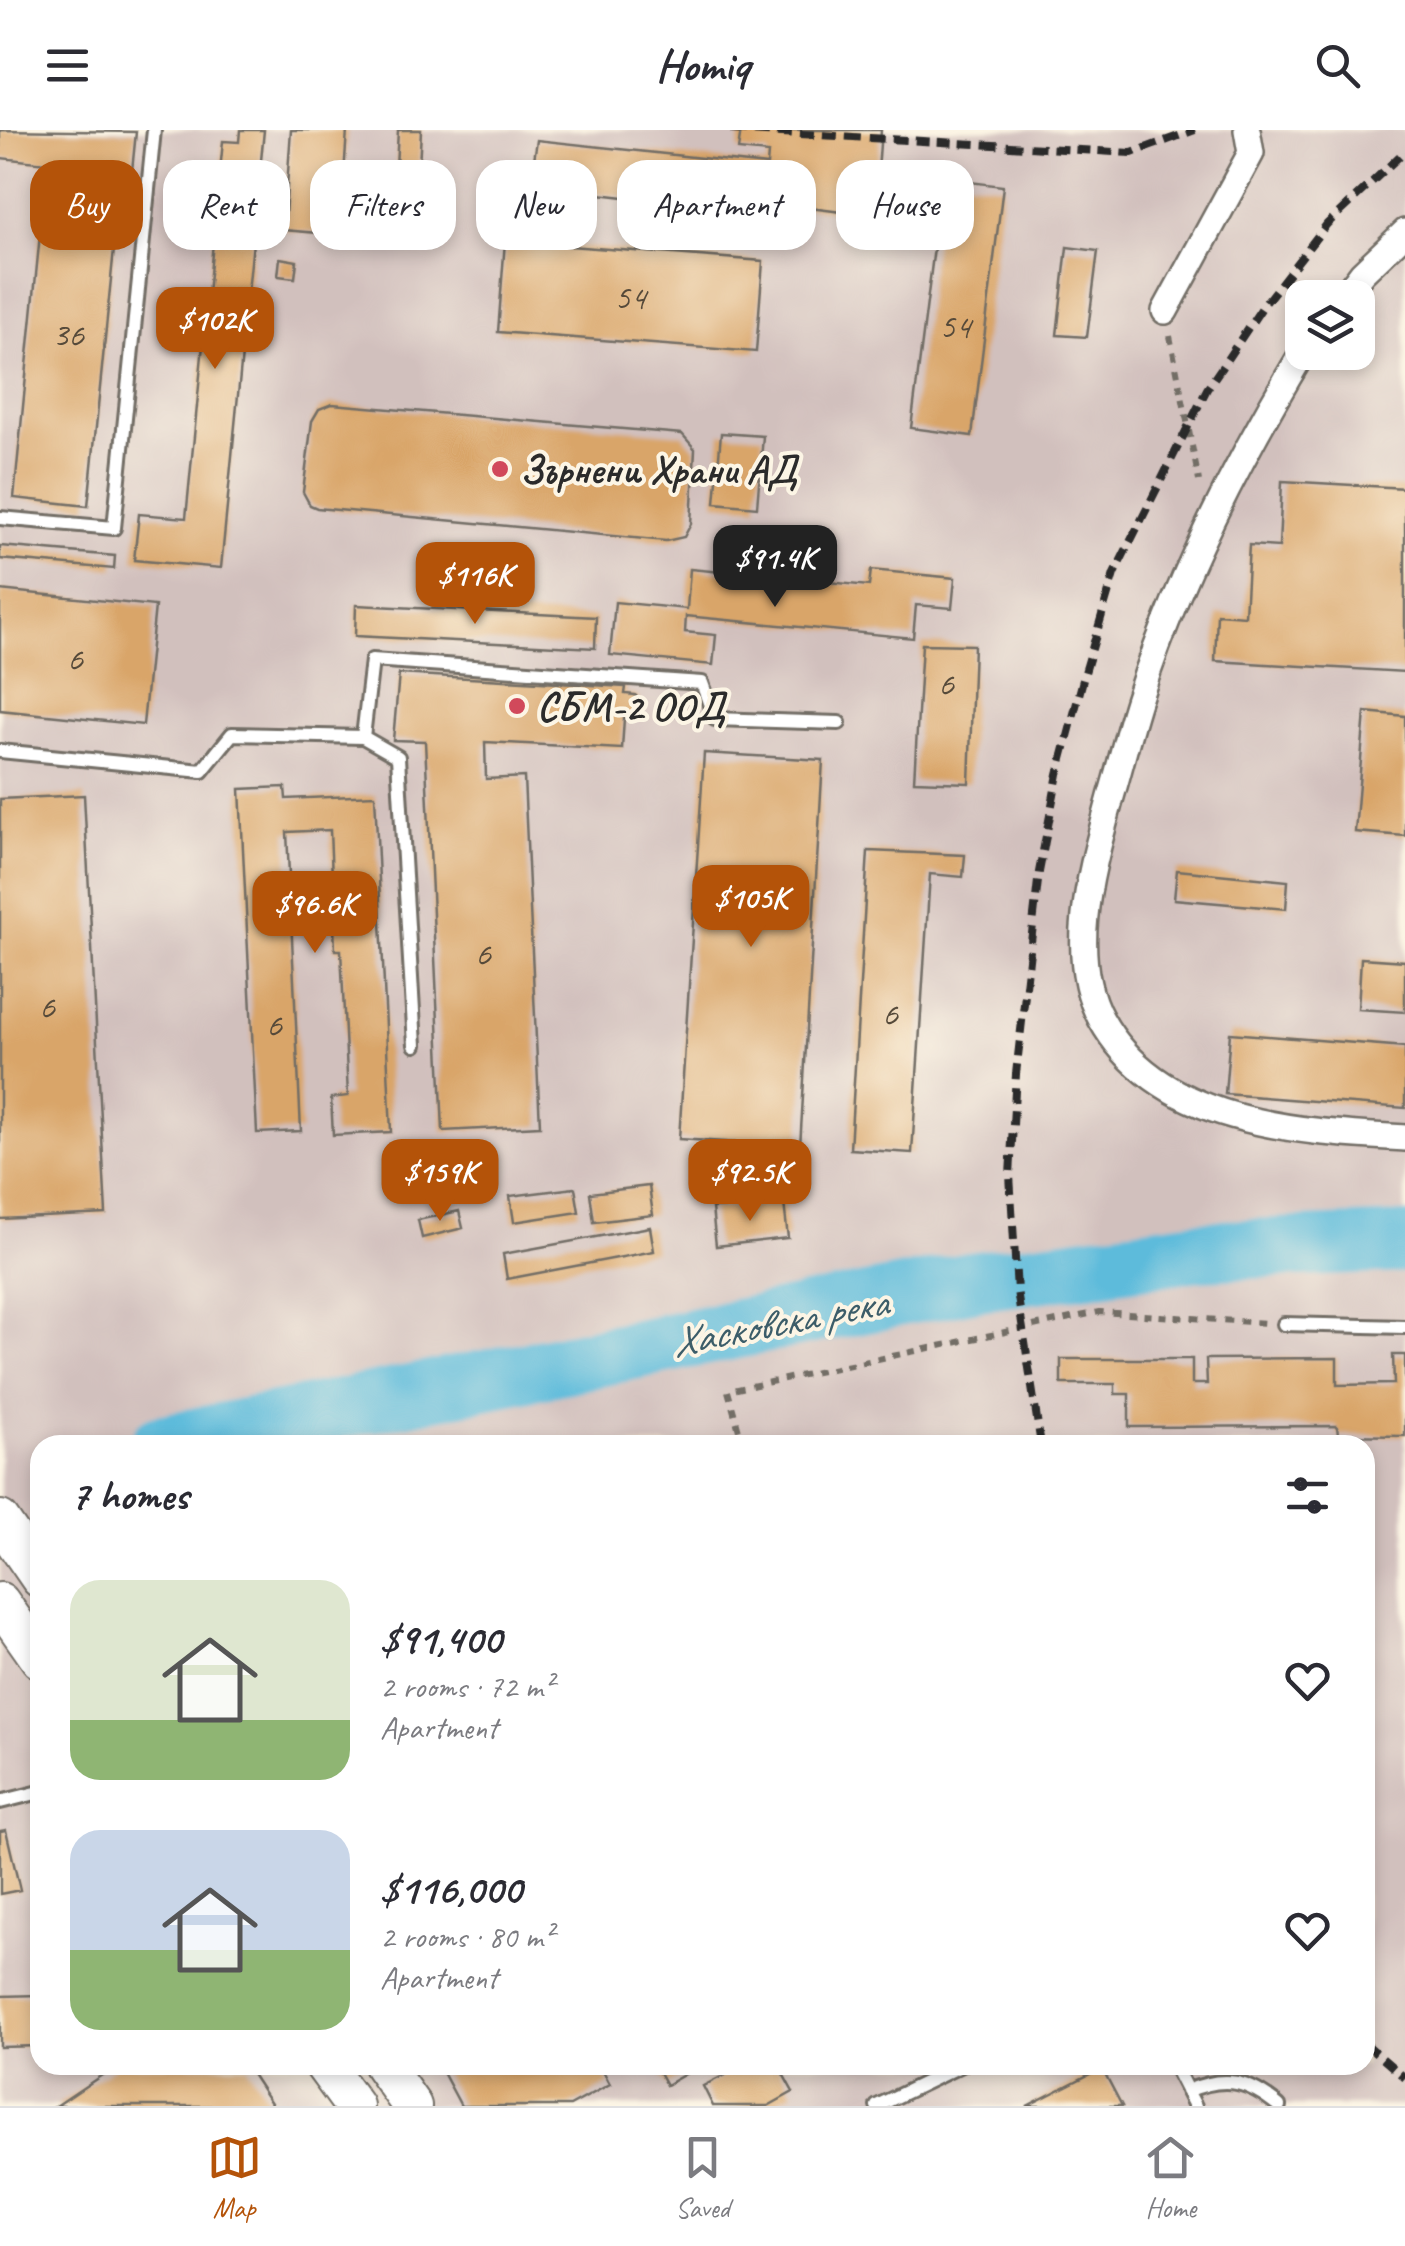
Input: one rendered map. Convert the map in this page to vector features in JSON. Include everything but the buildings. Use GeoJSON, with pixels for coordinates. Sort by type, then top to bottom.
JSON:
{"type":"FeatureCollection","features":[{"type":"Feature","properties":{"kind":"main road"},"geometry":{"type":"LineString","coordinates":[[4,1533],[30,1566]]}},
{"type":"Feature","properties":{"kind":"main road"},"geometry":{"type":"LineString","coordinates":[[0,1602],[30,1645]]}},
{"type":"Feature","properties":{"kind":"main road"},"geometry":{"type":"LineString","coordinates":[[331,2075],[354,2106]]}},
{"type":"Feature","properties":{"kind":"main road"},"geometry":{"type":"LineString","coordinates":[[390,2075],[412,2106]]}},
{"type":"Feature","properties":{"kind":"street"},"geometry":{"type":"LineString","coordinates":[[1165,310],[1251,154],[1247,130]]}},
{"type":"Feature","properties":{"kind":"street"},"geometry":{"type":"LineString","coordinates":[[1357,280],[1405,232]]}},
{"type":"Feature","properties":{"kind":"street"},"geometry":{"type":"LineString","coordinates":[[1292,370],[1208,528],[1140,695],[1088,892],[1084,934],[1090,997],[1102,1022],[1131,1058],[1166,1085],[1213,1111],[1279,1128],[1405,1138]]}},
{"type":"Feature","properties":{"kind":"lane"},"geometry":{"type":"LineString","coordinates":[[0,518],[114,528],[154,130]]}},
{"type":"Feature","properties":{"kind":"lane"},"geometry":{"type":"LineString","coordinates":[[363,736],[372,660],[702,683],[715,719],[839,723]]}},
{"type":"Feature","properties":{"kind":"lane"},"geometry":{"type":"LineString","coordinates":[[0,752],[202,770],[232,734],[363,736],[398,757],[415,1046]]}},
{"type":"Feature","properties":{"kind":"lane"},"geometry":{"type":"LineString","coordinates":[[1284,1324],[1405,1326]]}},
{"type":"Feature","properties":{"kind":"lane"},"geometry":{"type":"LineString","coordinates":[[0,1802],[30,1794]]}},
{"type":"Feature","properties":{"kind":"lane"},"geometry":{"type":"LineString","coordinates":[[877,2106],[941,2075]]}},
{"type":"Feature","properties":{"kind":"lane"},"geometry":{"type":"LineString","coordinates":[[1179,2075],[1196,2106]]}},
{"type":"Feature","properties":{"kind":"lane"},"geometry":{"type":"LineString","coordinates":[[1188,2091],[1210,2081],[1230,2080],[1264,2093],[1279,2106]]}},
{"type":"Feature","properties":{"kind":"path"},"geometry":{"type":"LineString","coordinates":[[1165,310],[1208,528]]}},
{"type":"Feature","properties":{"kind":"path"},"geometry":{"type":"LineString","coordinates":[[740,1435],[728,1390],[1099,1312],[1284,1324]]}},
{"type":"Feature","properties":{"kind":"shaded area"},"geometry":{"type":"Polygon","coordinates":[[[0,130],[1405,130],[1405,2106],[0,2106],[0,130]]]}},
{"type":"Feature","properties":{"kind":"waterway","name":"Хасковска река"},"geometry":{"type":"LineString","coordinates":[[210,1435],[971,1282],[1198,1251],[1405,1243]]}},
{"type":"Feature","properties":{"kind":"railway"},"geometry":{"type":"LineString","coordinates":[[731,130],[1132,153],[1195,130]]}},
{"type":"Feature","properties":{"kind":"railway"},"geometry":{"type":"LineString","coordinates":[[1039,1435],[1017,1291],[1010,1175],[1016,1074],[1039,872],[1058,774],[1084,676],[1114,574],[1207,389],[1263,306],[1327,224],[1405,151]]}},
{"type":"Feature","properties":{"kind":"railway"},"geometry":{"type":"LineString","coordinates":[[1375,2052],[1405,2078]]}},
{"type":"Feature","properties":{"kind":"place","name":"Зърнени Храни АД"},"geometry":{"type":"Point","coordinates":[500,469]}},
{"type":"Feature","properties":{"kind":"place","name":"СБМ-2 ООД"},"geometry":{"type":"Point","coordinates":[517,706]}}]}
